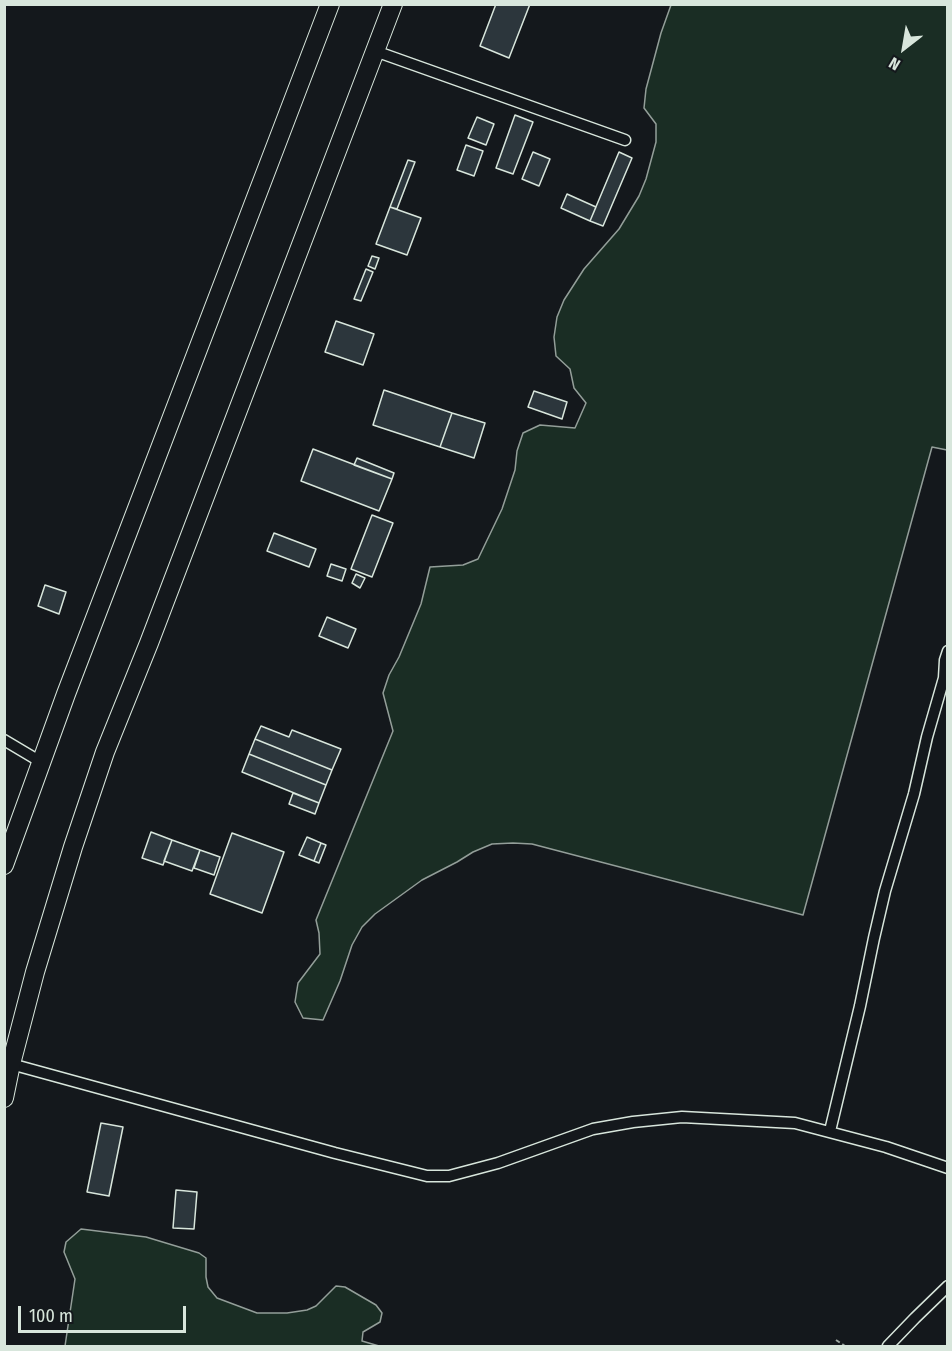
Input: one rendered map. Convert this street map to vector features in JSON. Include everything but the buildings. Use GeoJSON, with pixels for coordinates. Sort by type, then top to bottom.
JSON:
{"type":"FeatureCollection","features":[{"type":"Feature","properties":{"kind":"highway"},"geometry":{"type":"LineString","coordinates":[[4,866],[208,319],[330,4]]}},
{"type":"Feature","properties":{"kind":"highway"},"geometry":{"type":"LineString","coordinates":[[4,1098],[35,972],[105,752],[393,4]]}},
{"type":"Feature","properties":{"kind":"street"},"geometry":{"type":"LineString","coordinates":[[375,51],[625,140]]}},
{"type":"Feature","properties":{"kind":"street"},"geometry":{"type":"LineString","coordinates":[[830,1131],[877,926],[944,678],[948,651]]}},
{"type":"Feature","properties":{"kind":"street"},"geometry":{"type":"LineString","coordinates":[[4,740],[41,762]]}},
{"type":"Feature","properties":{"kind":"street"},"geometry":{"type":"LineString","coordinates":[[11,1064],[335,1154],[427,1176],[449,1176],[498,1163],[593,1129],[682,1117],[795,1122],[886,1147],[948,1168]]}},
{"type":"Feature","properties":{"kind":"street"},"geometry":{"type":"LineString","coordinates":[[888,1347],[948,1286]]}},
{"type":"Feature","properties":{"kind":"path"},"geometry":{"type":"LineString","coordinates":[[836,1340],[845,1347]]}},
{"type":"Feature","properties":{"kind":"green space"},"geometry":{"type":"Polygon","coordinates":[[[671,5],[947,5],[947,450],[932,447],[803,915],[532,844],[492,844],[422,880],[375,914],[362,927],[352,945],[323,1020],[303,1018],[295,1002],[298,983],[320,954],[316,920],[393,731],[383,693],[421,604],[430,567],[463,565],[478,559],[502,509],[515,470],[517,451],[523,433],[540,425],[575,428],[586,403],[574,388],[570,369],[556,356],[554,337],[557,317],[564,300],[584,269],[619,229],[639,196],[646,179],[656,142],[656,124],[644,108],[646,89],[671,5]]]}},
{"type":"Feature","properties":{"kind":"green space"},"geometry":{"type":"Polygon","coordinates":[[[81,1229],[146,1237],[199,1253],[206,1258],[208,1287],[217,1298],[257,1313],[307,1310],[316,1306],[336,1286],[345,1287],[376,1305],[382,1313],[380,1322],[363,1332],[362,1341],[379,1346],[65,1346],[75,1279],[64,1252],[66,1242],[81,1229]]]}}]}
